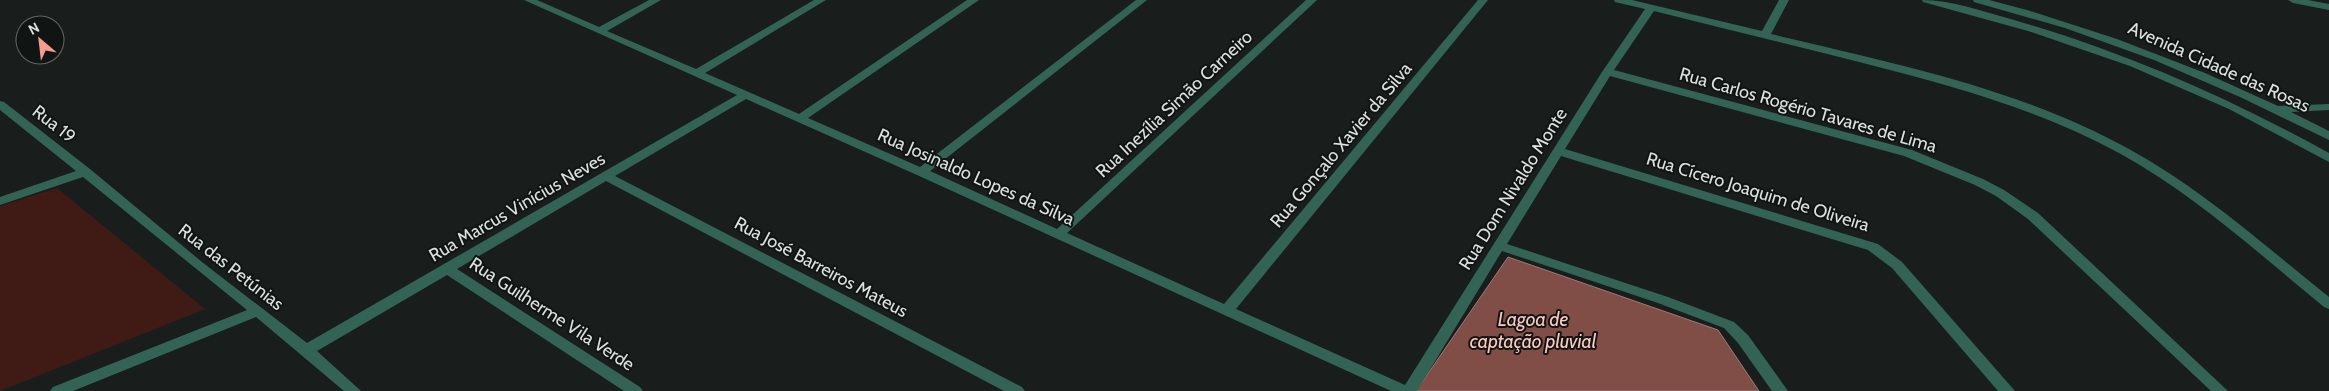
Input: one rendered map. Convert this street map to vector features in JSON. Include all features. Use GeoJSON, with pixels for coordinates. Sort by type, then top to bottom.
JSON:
{"type":"FeatureCollection","features":[{"type":"Feature","properties":{"kind":"street","name":"Rua Josinaldo Lopes da Silva"},"geometry":{"type":"LineString","coordinates":[[529,0],[920,172],[1226,312],[1407,391]]}},
{"type":"Feature","properties":{"kind":"street"},"geometry":{"type":"LineString","coordinates":[[599,30],[656,0]]}},
{"type":"Feature","properties":{"kind":"street"},"geometry":{"type":"LineString","coordinates":[[697,73],[820,0]]}},
{"type":"Feature","properties":{"kind":"street"},"geometry":{"type":"LineString","coordinates":[[799,119],[974,0]]}},
{"type":"Feature","properties":{"kind":"street"},"geometry":{"type":"LineString","coordinates":[[920,172],[1142,0]]}},
{"type":"Feature","properties":{"kind":"street","name":"Rua Inezília Simão Carneiro"},"geometry":{"type":"LineString","coordinates":[[1058,234],[1312,0]]}},
{"type":"Feature","properties":{"kind":"street","name":"Rua Gonçalo Xavier da Silva"},"geometry":{"type":"LineString","coordinates":[[1226,312],[1483,0]]}},
{"type":"Feature","properties":{"kind":"street"},"geometry":{"type":"LineString","coordinates":[[1619,0],[1765,35],[1974,89],[2092,134],[2124,150],[2178,184],[2329,304]]}},
{"type":"Feature","properties":{"kind":"street"},"geometry":{"type":"LineString","coordinates":[[1765,35],[1784,0]]}},
{"type":"Feature","properties":{"kind":"street","name":"Avenida Cidade das Rosas"},"geometry":{"type":"LineString","coordinates":[[1927,0],[2004,19],[2132,62],[2253,115],[2329,158]]}},
{"type":"Feature","properties":{"kind":"street","name":"Avenida Cidade das Rosas"},"geometry":{"type":"LineString","coordinates":[[1978,0],[2034,14],[2129,45],[2278,109],[2329,136]]}},
{"type":"Feature","properties":{"kind":"street"},"geometry":{"type":"LineString","coordinates":[[2293,0],[2329,7]]}},
{"type":"Feature","properties":{"kind":"street","name":"Rua Dom Nivaldo Monte"},"geometry":{"type":"LineString","coordinates":[[1407,391],[1500,246],[1607,72],[1651,8]]}},
{"type":"Feature","properties":{"kind":"street","name":"Rua Carlos Rogério Tavares de Lima"},"geometry":{"type":"LineString","coordinates":[[1607,72],[1908,153],[1945,166],[1986,186],[2016,204],[2049,230],[2220,391]]}},
{"type":"Feature","properties":{"kind":"street","name":"Rua Marcus Vinícius Neves"},"geometry":{"type":"LineString","coordinates":[[307,350],[746,95]]}},
{"type":"Feature","properties":{"kind":"street","name":"Rua 19"},"geometry":{"type":"LineString","coordinates":[[0,104],[86,172]]}},
{"type":"Feature","properties":{"kind":"street"},"geometry":{"type":"LineString","coordinates":[[2278,109],[2329,107]]}},
{"type":"Feature","properties":{"kind":"street","name":"Rua Cícero Joaquim de Oliveira"},"geometry":{"type":"LineString","coordinates":[[1559,151],[1873,247],[1897,265],[2007,391]]}},
{"type":"Feature","properties":{"kind":"street"},"geometry":{"type":"LineString","coordinates":[[0,202],[86,172]]}},
{"type":"Feature","properties":{"kind":"street","name":"Rua das Petúnias"},"geometry":{"type":"LineString","coordinates":[[86,172],[155,232],[307,350],[353,391]]}},
{"type":"Feature","properties":{"kind":"street","name":"Rua José Barreiros Mateus"},"geometry":{"type":"LineString","coordinates":[[607,177],[1017,391]]}},
{"type":"Feature","properties":{"kind":"street"},"geometry":{"type":"LineString","coordinates":[[1500,246],[1663,300],[1728,326],[1743,340],[1780,391]]}},
{"type":"Feature","properties":{"kind":"street","name":"Rua Guilherme Vila Verde"},"geometry":{"type":"LineString","coordinates":[[448,269],[635,391]]}},
{"type":"Feature","properties":{"kind":"street"},"geometry":{"type":"LineString","coordinates":[[58,391],[256,312]]}},
{"type":"Feature","properties":{"kind":"shaded area"},"geometry":{"type":"Polygon","coordinates":[[[57,188],[205,309],[0,391],[0,206],[57,188]]]}},
{"type":"Feature","properties":{"kind":"water","name":"Lagoa de captação pluvial"},"geometry":{"type":"Polygon","coordinates":[[[1508,257],[1718,330],[1759,391],[1416,391],[1508,257]]]}}]}
